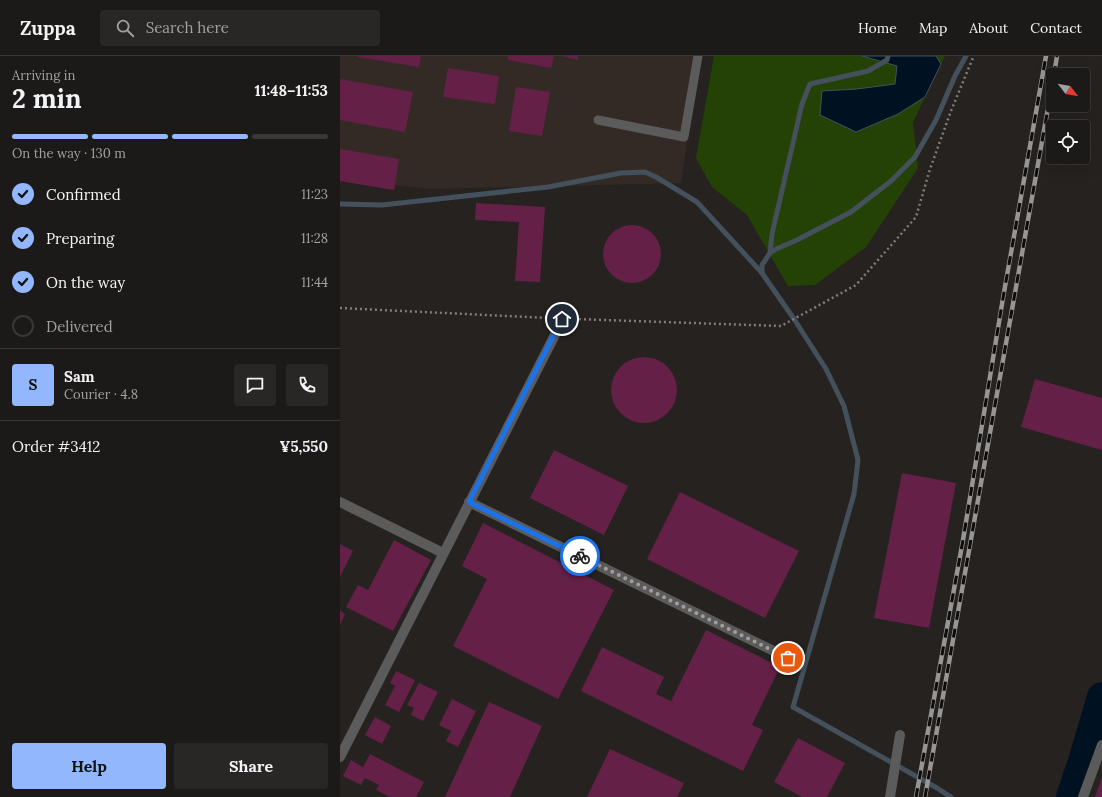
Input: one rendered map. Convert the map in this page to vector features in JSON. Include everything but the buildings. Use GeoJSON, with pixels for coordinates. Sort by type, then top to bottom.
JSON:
{"type":"FeatureCollection","features":[{"type":"Feature","properties":{"kind":"street"},"geometry":{"type":"LineString","coordinates":[[340,757],[562,319]]}},
{"type":"Feature","properties":{"kind":"street"},"geometry":{"type":"LineString","coordinates":[[340,502],[443,553]]}},
{"type":"Feature","properties":{"kind":"street"},"geometry":{"type":"LineString","coordinates":[[469,502],[788,658]]}},
{"type":"Feature","properties":{"kind":"street"},"geometry":{"type":"LineString","coordinates":[[890,797],[900,735]]}},
{"type":"Feature","properties":{"kind":"street"},"geometry":{"type":"LineString","coordinates":[[1083,797],[1102,745]]}},
{"type":"Feature","properties":{"kind":"lane"},"geometry":{"type":"LineString","coordinates":[[598,120],[684,137],[698,56]]}},
{"type":"Feature","properties":{"kind":"path"},"geometry":{"type":"LineString","coordinates":[[794,319],[856,286],[916,217],[930,169],[951,111],[974,56]]}},
{"type":"Feature","properties":{"kind":"shaded area"},"geometry":{"type":"Polygon","coordinates":[[[340,56],[699,56],[681,183],[430,189],[340,179],[340,56]]]}},
{"type":"Feature","properties":{"kind":"green space"},"geometry":{"type":"Polygon","coordinates":[[[714,56],[945,56],[913,122],[918,168],[866,247],[815,285],[788,286],[747,215],[712,187],[696,158],[714,56]]]}},
{"type":"Feature","properties":{"kind":"water"},"geometry":{"type":"Polygon","coordinates":[[[862,56],[936,56],[941,64],[925,97],[898,114],[856,132],[820,115],[822,91],[857,89],[895,84],[897,66],[862,56]]]}},
{"type":"Feature","properties":{"kind":"waterway"},"geometry":{"type":"LineString","coordinates":[[762,273],[762,265],[770,253],[772,234],[802,104],[810,84],[868,71],[887,60],[888,56]]}},
{"type":"Feature","properties":{"kind":"waterway"},"geometry":{"type":"LineString","coordinates":[[770,253],[851,212],[891,181],[915,157],[936,120],[955,76],[966,56]]}},
{"type":"Feature","properties":{"kind":"waterway"},"geometry":{"type":"LineString","coordinates":[[340,204],[382,205],[548,187],[621,173],[645,172],[697,202],[762,273],[826,369],[844,406],[858,460],[854,494],[793,707],[951,797]]}},
{"type":"Feature","properties":{"kind":"waterway"},"geometry":{"type":"LineString","coordinates":[[1071,797],[1102,697]]}},
{"type":"Feature","properties":{"kind":"railway"},"geometry":{"type":"LineString","coordinates":[[916,797],[963,540],[1003,298],[1046,56]]}},
{"type":"Feature","properties":{"kind":"railway"},"geometry":{"type":"LineString","coordinates":[[1055,68],[1057,56]]}},
{"type":"Feature","properties":{"kind":"railway"},"geometry":{"type":"LineString","coordinates":[[925,797],[1047,112]]}},
{"type":"Feature","properties":{"kind":"way so far"},"geometry":{"type":"LineString","coordinates":[[580,556],[788,658]]}},
{"type":"Feature","properties":{"kind":"route"},"geometry":{"type":"LineString","coordinates":[[562,319],[469,502],[580,556]]}}]}
